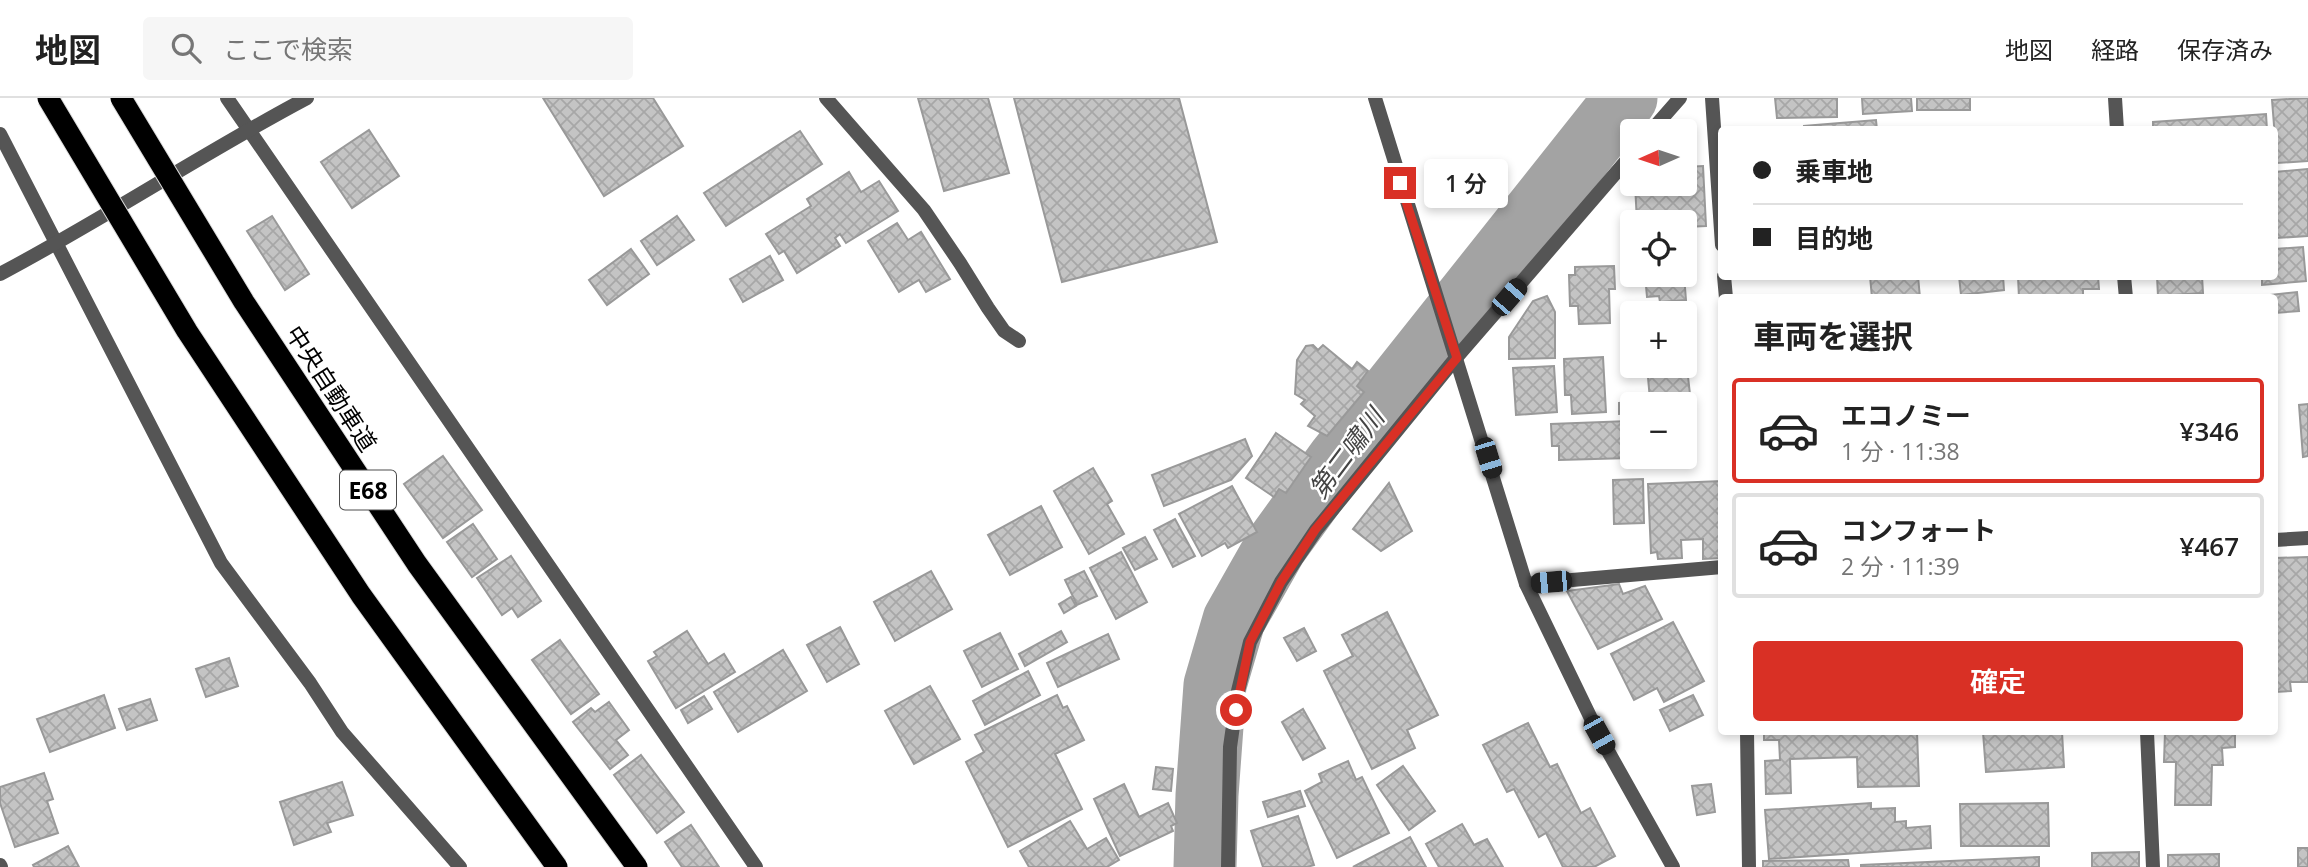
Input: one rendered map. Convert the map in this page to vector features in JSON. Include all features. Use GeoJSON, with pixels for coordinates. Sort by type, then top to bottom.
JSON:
{"type":"FeatureCollection","features":[{"type":"Feature","properties":{"kind":"highway","name":"E68"},"geometry":{"type":"LineString","coordinates":[[48,98],[187,331],[360,595],[557,867]]}},
{"type":"Feature","properties":{"kind":"highway","name":"中央自動車道"},"geometry":{"type":"LineString","coordinates":[[121,98],[244,302],[416,564],[637,867]]}},
{"type":"Feature","properties":{"kind":"street"},"geometry":{"type":"LineString","coordinates":[[227,98],[756,867]]}},
{"type":"Feature","properties":{"kind":"street"},"geometry":{"type":"LineString","coordinates":[[0,274],[58,244],[248,129],[307,98]]}},
{"type":"Feature","properties":{"kind":"street"},"geometry":{"type":"LineString","coordinates":[[826,98],[924,210],[1004,331],[1019,341]]}},
{"type":"Feature","properties":{"kind":"street"},"geometry":{"type":"LineString","coordinates":[[1374,98],[1527,584],[1599,735],[1673,867]]}},
{"type":"Feature","properties":{"kind":"street"},"geometry":{"type":"LineString","coordinates":[[1662,119],[1680,98]]}},
{"type":"Feature","properties":{"kind":"street"},"geometry":{"type":"LineString","coordinates":[[1712,98],[1718,186]]}},
{"type":"Feature","properties":{"kind":"street"},"geometry":{"type":"LineString","coordinates":[[2115,98],[2117,126]]}},
{"type":"Feature","properties":{"kind":"street"},"geometry":{"type":"LineString","coordinates":[[0,134],[221,562],[310,683],[342,732],[460,867]]}},
{"type":"Feature","properties":{"kind":"street"},"geometry":{"type":"LineString","coordinates":[[1227,867],[1230,747],[1238,691],[1250,642],[1281,582],[1315,530],[1457,358],[1620,168]]}},
{"type":"Feature","properties":{"kind":"street"},"geometry":{"type":"LineString","coordinates":[[2278,540],[2308,538]]}},
{"type":"Feature","properties":{"kind":"street"},"geometry":{"type":"LineString","coordinates":[[1527,584],[1718,567]]}},
{"type":"Feature","properties":{"kind":"street"},"geometry":{"type":"LineString","coordinates":[[1747,735],[1749,867]]}},
{"type":"Feature","properties":{"kind":"street"},"geometry":{"type":"LineString","coordinates":[[2147,735],[2153,867]]}},
{"type":"Feature","properties":{"kind":"building"},"geometry":{"type":"Polygon","coordinates":[[[543,98],[653,98],[683,146],[604,196],[543,98]]]}},
{"type":"Feature","properties":{"kind":"building"},"geometry":{"type":"Polygon","coordinates":[[[918,98],[988,98],[1009,173],[944,191],[918,98]]]}},
{"type":"Feature","properties":{"kind":"building"},"geometry":{"type":"Polygon","coordinates":[[[1014,98],[1179,98],[1217,242],[1062,282],[1014,98]]]}},
{"type":"Feature","properties":{"kind":"building"},"geometry":{"type":"Polygon","coordinates":[[[1775,98],[1837,98],[1837,117],[1777,118],[1775,98]]]}},
{"type":"Feature","properties":{"kind":"building"},"geometry":{"type":"Polygon","coordinates":[[[1862,98],[1911,98],[1912,111],[1863,114],[1862,98]]]}},
{"type":"Feature","properties":{"kind":"building"},"geometry":{"type":"Polygon","coordinates":[[[1917,98],[1970,98],[1970,110],[1917,110],[1917,98]]]}},
{"type":"Feature","properties":{"kind":"building"},"geometry":{"type":"Polygon","coordinates":[[[2308,98],[2308,161],[2278,163],[2278,126],[2274,126],[2272,100],[2308,98]]]}},
{"type":"Feature","properties":{"kind":"building"},"geometry":{"type":"Polygon","coordinates":[[[2266,114],[2267,126],[2153,126],[2153,122],[2266,114]]]}},
{"type":"Feature","properties":{"kind":"building"},"geometry":{"type":"Polygon","coordinates":[[[1876,120],[1877,126],[1804,126],[1876,120]]]}},
{"type":"Feature","properties":{"kind":"building"},"geometry":{"type":"Polygon","coordinates":[[[369,130],[399,176],[352,208],[321,162],[369,130]]]}},
{"type":"Feature","properties":{"kind":"building"},"geometry":{"type":"Polygon","coordinates":[[[800,131],[822,164],[726,226],[704,193],[800,131]]]}},
{"type":"Feature","properties":{"kind":"building"},"geometry":{"type":"Polygon","coordinates":[[[1698,166],[1703,166],[1706,226],[1697,226],[1697,210],[1636,210],[1636,196],[1698,196],[1698,166]]]}},
{"type":"Feature","properties":{"kind":"building"},"geometry":{"type":"Polygon","coordinates":[[[2308,169],[2308,236],[2278,238],[2278,172],[2308,169]]]}},
{"type":"Feature","properties":{"kind":"building"},"geometry":{"type":"Polygon","coordinates":[[[849,172],[861,192],[879,181],[898,211],[846,243],[840,234],[835,238],[840,246],[797,273],[784,251],[779,254],[766,234],[811,206],[807,199],[849,172]]]}},
{"type":"Feature","properties":{"kind":"building"},"geometry":{"type":"Polygon","coordinates":[[[272,216],[309,274],[285,290],[247,231],[272,216]]]}},
{"type":"Feature","properties":{"kind":"building"},"geometry":{"type":"Polygon","coordinates":[[[677,216],[694,240],[657,265],[641,241],[677,216]]]}},
{"type":"Feature","properties":{"kind":"building"},"geometry":{"type":"Polygon","coordinates":[[[897,223],[908,240],[921,232],[950,279],[926,292],[919,280],[899,292],[868,241],[897,223]]]}},
{"type":"Feature","properties":{"kind":"building"},"geometry":{"type":"Polygon","coordinates":[[[2303,247],[2306,281],[2262,285],[2262,280],[2278,280],[2278,249],[2303,247]]]}},
{"type":"Feature","properties":{"kind":"building"},"geometry":{"type":"Polygon","coordinates":[[[631,249],[649,274],[607,305],[589,280],[631,249]]]}},
{"type":"Feature","properties":{"kind":"building"},"geometry":{"type":"Polygon","coordinates":[[[770,256],[783,280],[743,302],[730,279],[770,256]]]}},
{"type":"Feature","properties":{"kind":"building"},"geometry":{"type":"Polygon","coordinates":[[[1614,266],[1615,289],[1609,289],[1610,323],[1579,324],[1578,306],[1570,306],[1569,275],[1575,275],[1575,267],[1614,266]]]}},
{"type":"Feature","properties":{"kind":"building"},"geometry":{"type":"Polygon","coordinates":[[[1870,280],[1918,280],[1920,294],[1872,294],[1870,280]]]}},
{"type":"Feature","properties":{"kind":"building"},"geometry":{"type":"Polygon","coordinates":[[[1959,280],[2003,280],[2004,290],[1961,294],[1959,280]]]}},
{"type":"Feature","properties":{"kind":"building"},"geometry":{"type":"Polygon","coordinates":[[[2018,280],[2098,280],[2099,289],[2083,289],[2083,294],[2019,294],[2018,280]]]}},
{"type":"Feature","properties":{"kind":"building"},"geometry":{"type":"Polygon","coordinates":[[[2157,280],[2202,280],[2203,293],[2158,294],[2157,280]]]}},
{"type":"Feature","properties":{"kind":"building"},"geometry":{"type":"Polygon","coordinates":[[[1646,287],[1685,287],[1686,300],[1660,301],[1659,296],[1647,297],[1646,287]]]}},
{"type":"Feature","properties":{"kind":"building"},"geometry":{"type":"Polygon","coordinates":[[[2297,292],[2299,311],[2278,313],[2278,294],[2297,292]]]}},
{"type":"Feature","properties":{"kind":"building"},"geometry":{"type":"Polygon","coordinates":[[[1547,296],[1555,312],[1555,358],[1509,359],[1509,337],[1533,301],[1547,296]]]}},
{"type":"Feature","properties":{"kind":"building"},"geometry":{"type":"Polygon","coordinates":[[[1313,345],[1318,350],[1323,345],[1352,369],[1357,362],[1368,371],[1357,386],[1364,392],[1327,436],[1308,426],[1315,416],[1301,404],[1305,400],[1295,394],[1297,360],[1306,346],[1313,345]]]}},
{"type":"Feature","properties":{"kind":"building"},"geometry":{"type":"Polygon","coordinates":[[[1603,357],[1606,412],[1572,414],[1571,395],[1565,395],[1564,359],[1603,357]]]}},
{"type":"Feature","properties":{"kind":"building"},"geometry":{"type":"Polygon","coordinates":[[[1554,366],[1557,412],[1516,415],[1513,368],[1554,366]]]}},
{"type":"Feature","properties":{"kind":"building"},"geometry":{"type":"Polygon","coordinates":[[[1648,378],[1688,378],[1690,392],[1649,392],[1648,378]]]}},
{"type":"Feature","properties":{"kind":"building"},"geometry":{"type":"Polygon","coordinates":[[[2308,404],[2308,456],[2303,457],[2299,405],[2308,404]]]}},
{"type":"Feature","properties":{"kind":"building"},"geometry":{"type":"Polygon","coordinates":[[[1620,421],[1620,458],[1559,460],[1559,446],[1552,446],[1551,424],[1620,421]]]}},
{"type":"Feature","properties":{"kind":"building"},"geometry":{"type":"Polygon","coordinates":[[[1276,433],[1311,457],[1286,493],[1279,489],[1274,497],[1246,478],[1276,433]]]}},
{"type":"Feature","properties":{"kind":"building"},"geometry":{"type":"Polygon","coordinates":[[[1245,439],[1252,456],[1231,480],[1164,506],[1152,475],[1245,439]]]}},
{"type":"Feature","properties":{"kind":"building"},"geometry":{"type":"Polygon","coordinates":[[[443,456],[482,510],[443,538],[404,484],[443,456]]]}},
{"type":"Feature","properties":{"kind":"building"},"geometry":{"type":"Polygon","coordinates":[[[1093,468],[1112,501],[1107,504],[1124,534],[1089,554],[1054,491],[1093,468]]]}},
{"type":"Feature","properties":{"kind":"building"},"geometry":{"type":"Polygon","coordinates":[[[1643,479],[1644,523],[1614,524],[1613,480],[1643,479]]]}},
{"type":"Feature","properties":{"kind":"building"},"geometry":{"type":"Polygon","coordinates":[[[1718,481],[1718,558],[1703,559],[1703,539],[1681,540],[1682,558],[1658,559],[1657,552],[1651,553],[1648,484],[1718,481]]]}},
{"type":"Feature","properties":{"kind":"building"},"geometry":{"type":"Polygon","coordinates":[[[1389,483],[1412,531],[1381,551],[1353,529],[1389,483]]]}},
{"type":"Feature","properties":{"kind":"building"},"geometry":{"type":"Polygon","coordinates":[[[1232,486],[1257,532],[1228,548],[1225,543],[1202,556],[1179,514],[1232,486]]]}},
{"type":"Feature","properties":{"kind":"building"},"geometry":{"type":"Polygon","coordinates":[[[1041,506],[1062,547],[1010,575],[988,535],[1041,506]]]}},
{"type":"Feature","properties":{"kind":"building"},"geometry":{"type":"Polygon","coordinates":[[[1175,519],[1195,556],[1173,567],[1154,530],[1175,519]]]}},
{"type":"Feature","properties":{"kind":"building"},"geometry":{"type":"Polygon","coordinates":[[[473,524],[497,559],[472,577],[447,542],[473,524]]]}},
{"type":"Feature","properties":{"kind":"building"},"geometry":{"type":"Polygon","coordinates":[[[1145,537],[1157,559],[1135,570],[1123,548],[1145,537]]]}},
{"type":"Feature","properties":{"kind":"building"},"geometry":{"type":"Polygon","coordinates":[[[1121,552],[1147,602],[1116,619],[1090,568],[1121,552]]]}},
{"type":"Feature","properties":{"kind":"building"},"geometry":{"type":"Polygon","coordinates":[[[511,556],[541,601],[518,617],[512,608],[502,615],[477,578],[511,556]]]}},
{"type":"Feature","properties":{"kind":"building"},"geometry":{"type":"Polygon","coordinates":[[[2308,557],[2308,682],[2290,682],[2291,691],[2278,692],[2278,558],[2308,557]]]}},
{"type":"Feature","properties":{"kind":"building"},"geometry":{"type":"Polygon","coordinates":[[[931,571],[952,609],[895,641],[874,602],[931,571]]]}},
{"type":"Feature","properties":{"kind":"building"},"geometry":{"type":"Polygon","coordinates":[[[1084,571],[1097,596],[1077,605],[1065,580],[1084,571]]]}},
{"type":"Feature","properties":{"kind":"building"},"geometry":{"type":"Polygon","coordinates":[[[1619,584],[1623,594],[1645,586],[1662,619],[1598,649],[1567,591],[1619,584]]]}},
{"type":"Feature","properties":{"kind":"building"},"geometry":{"type":"Polygon","coordinates":[[[1071,597],[1076,606],[1064,613],[1059,604],[1071,597]]]}},
{"type":"Feature","properties":{"kind":"building"},"geometry":{"type":"Polygon","coordinates":[[[1387,612],[1438,715],[1407,730],[1415,748],[1372,769],[1324,671],[1353,656],[1342,635],[1387,612]]]}},
{"type":"Feature","properties":{"kind":"building"},"geometry":{"type":"Polygon","coordinates":[[[1673,622],[1704,681],[1664,702],[1657,688],[1634,700],[1611,654],[1673,622]]]}},
{"type":"Feature","properties":{"kind":"building"},"geometry":{"type":"Polygon","coordinates":[[[840,627],[859,664],[827,682],[807,645],[840,627]]]}},
{"type":"Feature","properties":{"kind":"building"},"geometry":{"type":"Polygon","coordinates":[[[1304,628],[1316,651],[1297,661],[1284,638],[1304,628]]]}},
{"type":"Feature","properties":{"kind":"building"},"geometry":{"type":"Polygon","coordinates":[[[687,631],[708,664],[724,654],[735,672],[676,708],[648,661],[657,656],[654,652],[687,631]]]}},
{"type":"Feature","properties":{"kind":"building"},"geometry":{"type":"Polygon","coordinates":[[[1061,631],[1067,642],[1025,666],[1019,654],[1061,631]]]}},
{"type":"Feature","properties":{"kind":"building"},"geometry":{"type":"Polygon","coordinates":[[[1000,633],[1018,669],[982,687],[964,651],[1000,633]]]}},
{"type":"Feature","properties":{"kind":"building"},"geometry":{"type":"Polygon","coordinates":[[[1108,634],[1119,659],[1058,687],[1047,663],[1108,634]]]}},
{"type":"Feature","properties":{"kind":"building"},"geometry":{"type":"Polygon","coordinates":[[[560,640],[599,694],[571,714],[532,660],[560,640]]]}},
{"type":"Feature","properties":{"kind":"building"},"geometry":{"type":"Polygon","coordinates":[[[783,650],[807,691],[738,732],[714,692],[783,650]]]}},
{"type":"Feature","properties":{"kind":"building"},"geometry":{"type":"Polygon","coordinates":[[[229,658],[238,686],[206,697],[196,669],[229,658]]]}},
{"type":"Feature","properties":{"kind":"building"},"geometry":{"type":"Polygon","coordinates":[[[1028,671],[1040,695],[985,725],[973,701],[1028,671]]]}},
{"type":"Feature","properties":{"kind":"building"},"geometry":{"type":"Polygon","coordinates":[[[930,686],[960,739],[914,764],[885,711],[930,686]]]}},
{"type":"Feature","properties":{"kind":"building"},"geometry":{"type":"Polygon","coordinates":[[[104,695],[115,728],[50,752],[37,719],[104,695]]]}},
{"type":"Feature","properties":{"kind":"building"},"geometry":{"type":"Polygon","coordinates":[[[1057,695],[1063,708],[1067,706],[1084,740],[1055,754],[1082,809],[1008,847],[966,762],[984,752],[975,735],[1057,695]]]}},
{"type":"Feature","properties":{"kind":"building"},"geometry":{"type":"Polygon","coordinates":[[[1693,695],[1703,715],[1670,731],[1660,710],[1693,695]]]}},
{"type":"Feature","properties":{"kind":"building"},"geometry":{"type":"Polygon","coordinates":[[[704,696],[712,709],[688,723],[681,710],[704,696]]]}},
{"type":"Feature","properties":{"kind":"building"},"geometry":{"type":"Polygon","coordinates":[[[150,699],[157,720],[127,730],[119,709],[150,699]]]}},
{"type":"Feature","properties":{"kind":"building"},"geometry":{"type":"Polygon","coordinates":[[[609,702],[629,730],[616,740],[628,755],[610,769],[573,722],[591,708],[595,712],[609,702]]]}},
{"type":"Feature","properties":{"kind":"building"},"geometry":{"type":"Polygon","coordinates":[[[1303,709],[1325,748],[1303,760],[1282,722],[1303,709]]]}},
{"type":"Feature","properties":{"kind":"building"},"geometry":{"type":"Polygon","coordinates":[[[1528,723],[1550,767],[1557,764],[1581,813],[1590,808],[1615,856],[1594,867],[1563,867],[1546,833],[1539,837],[1514,789],[1507,792],[1483,745],[1528,723]]]}},
{"type":"Feature","properties":{"kind":"building"},"geometry":{"type":"Polygon","coordinates":[[[1764,735],[1917,735],[1919,786],[1858,787],[1857,757],[1790,759],[1791,793],[1766,794],[1765,761],[1780,760],[1779,740],[1764,740],[1764,735]]]}},
{"type":"Feature","properties":{"kind":"building"},"geometry":{"type":"Polygon","coordinates":[[[1983,735],[2062,735],[2064,767],[1986,772],[1983,735]]]}},
{"type":"Feature","properties":{"kind":"building"},"geometry":{"type":"Polygon","coordinates":[[[2165,735],[2235,735],[2235,747],[2222,748],[2223,765],[2212,765],[2211,805],[2175,805],[2176,762],[2164,762],[2165,735]]]}},
{"type":"Feature","properties":{"kind":"building"},"geometry":{"type":"Polygon","coordinates":[[[641,755],[684,812],[657,833],[614,775],[641,755]]]}},
{"type":"Feature","properties":{"kind":"building"},"geometry":{"type":"Polygon","coordinates":[[[1348,761],[1356,780],[1362,777],[1389,833],[1337,858],[1305,791],[1322,782],[1319,774],[1348,761]]]}},
{"type":"Feature","properties":{"kind":"building"},"geometry":{"type":"Polygon","coordinates":[[[1403,766],[1435,811],[1409,830],[1377,785],[1403,766]]]}},
{"type":"Feature","properties":{"kind":"building"},"geometry":{"type":"Polygon","coordinates":[[[1156,767],[1173,769],[1171,791],[1153,789],[1156,767]]]}},
{"type":"Feature","properties":{"kind":"building"},"geometry":{"type":"Polygon","coordinates":[[[44,773],[53,799],[47,801],[58,833],[15,847],[0,803],[0,787],[44,773]]]}},
{"type":"Feature","properties":{"kind":"building"},"geometry":{"type":"Polygon","coordinates":[[[342,782],[353,815],[327,823],[331,832],[294,845],[280,802],[342,782]]]}},
{"type":"Feature","properties":{"kind":"building"},"geometry":{"type":"Polygon","coordinates":[[[1124,784],[1139,817],[1168,803],[1177,823],[1171,826],[1173,831],[1120,856],[1094,799],[1124,784]]]}},
{"type":"Feature","properties":{"kind":"building"},"geometry":{"type":"Polygon","coordinates":[[[1711,784],[1715,812],[1697,815],[1692,786],[1711,784]]]}},
{"type":"Feature","properties":{"kind":"building"},"geometry":{"type":"Polygon","coordinates":[[[1300,791],[1305,806],[1268,817],[1263,802],[1300,791]]]}},
{"type":"Feature","properties":{"kind":"building"},"geometry":{"type":"Polygon","coordinates":[[[1871,803],[1871,809],[1895,808],[1895,822],[1906,821],[1906,828],[1930,826],[1931,848],[1769,859],[1765,810],[1871,803]]]}},
{"type":"Feature","properties":{"kind":"building"},"geometry":{"type":"Polygon","coordinates":[[[2048,803],[2049,846],[1961,846],[1960,804],[2048,803]]]}},
{"type":"Feature","properties":{"kind":"building"},"geometry":{"type":"Polygon","coordinates":[[[1298,816],[1314,865],[1263,867],[1251,831],[1298,816]]]}},
{"type":"Feature","properties":{"kind":"building"},"geometry":{"type":"Polygon","coordinates":[[[1070,821],[1087,849],[1106,838],[1119,860],[1107,867],[1029,867],[1020,851],[1070,821]]]}},
{"type":"Feature","properties":{"kind":"building"},"geometry":{"type":"Polygon","coordinates":[[[1462,824],[1474,845],[1487,839],[1503,867],[1439,867],[1426,844],[1462,824]]]}},
{"type":"Feature","properties":{"kind":"building"},"geometry":{"type":"Polygon","coordinates":[[[691,825],[719,867],[682,867],[665,842],[691,825]]]}},
{"type":"Feature","properties":{"kind":"building"},"geometry":{"type":"Polygon","coordinates":[[[1410,837],[1426,867],[1353,867],[1410,837]]]}},
{"type":"Feature","properties":{"kind":"building"},"geometry":{"type":"Polygon","coordinates":[[[68,846],[79,867],[34,867],[33,865],[68,846]]]}},
{"type":"Feature","properties":{"kind":"building"},"geometry":{"type":"Polygon","coordinates":[[[2298,848],[2308,848],[2308,867],[2298,867],[2298,848]]]}},
{"type":"Feature","properties":{"kind":"building"},"geometry":{"type":"Polygon","coordinates":[[[2139,852],[2139,867],[2092,867],[2092,853],[2139,852]]]}},
{"type":"Feature","properties":{"kind":"building"},"geometry":{"type":"Polygon","coordinates":[[[2219,854],[2219,867],[2168,867],[2168,855],[2219,854]]]}},
{"type":"Feature","properties":{"kind":"building"},"geometry":{"type":"Polygon","coordinates":[[[2039,857],[2039,867],[1861,867],[1861,865],[2039,857]]]}},
{"type":"Feature","properties":{"kind":"building"},"geometry":{"type":"Polygon","coordinates":[[[1848,860],[1849,867],[1763,867],[1763,861],[1848,860]]]}},
{"type":"Feature","properties":{"kind":"waterway","name":"第二嘯川"},"geometry":{"type":"LineString","coordinates":[[1205,867],[1215,685],[1234,620],[1276,546],[1339,459],[1626,98]]}},
{"type":"Feature","properties":{"kind":"route"},"geometry":{"type":"LineString","coordinates":[[1236,710],[1250,642],[1281,582],[1315,530],[1457,358],[1400,183]]}}]}
